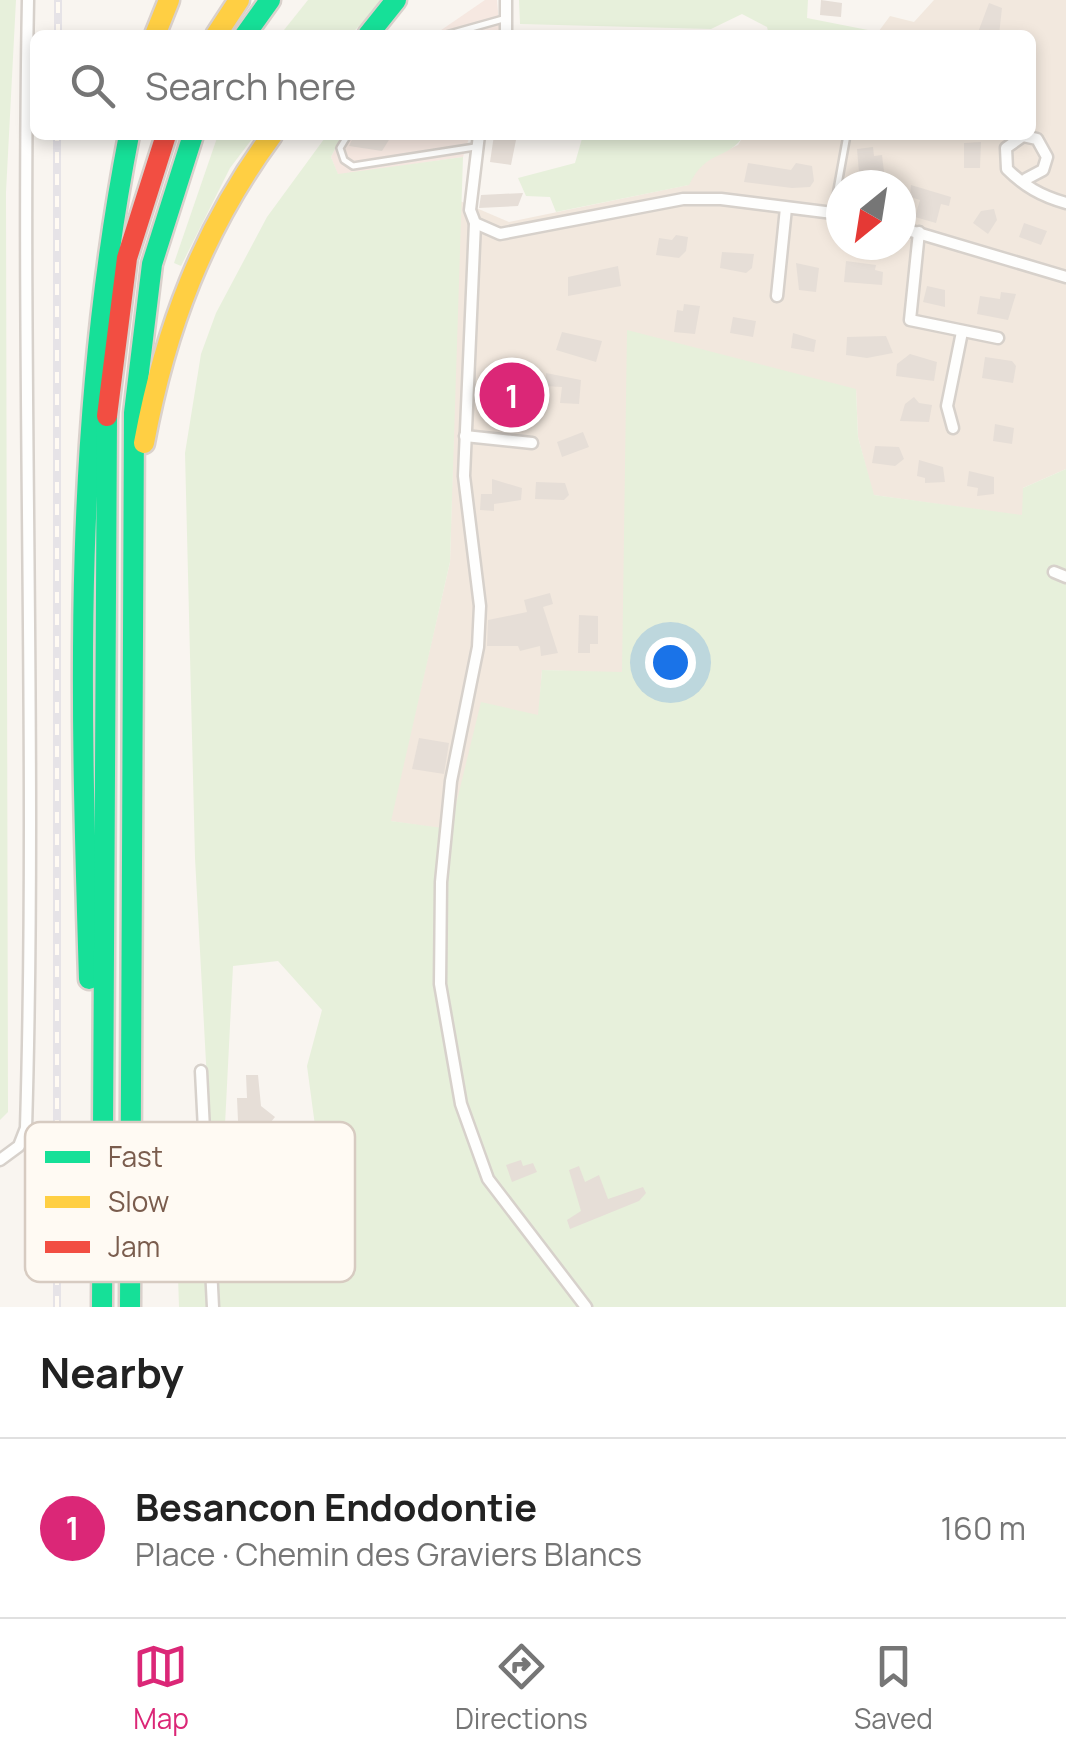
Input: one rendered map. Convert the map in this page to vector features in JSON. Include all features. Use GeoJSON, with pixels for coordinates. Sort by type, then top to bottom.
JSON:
{"type":"FeatureCollection","features":[{"type":"Feature","properties":{"kind":"highway"},"geometry":{"type":"LineString","coordinates":[[157,30],[169,0]]}},
{"type":"Feature","properties":{"kind":"highway"},"geometry":{"type":"LineString","coordinates":[[219,30],[239,0]]}},
{"type":"Feature","properties":{"kind":"highway"},"geometry":{"type":"LineString","coordinates":[[249,30],[270,0]]}},
{"type":"Feature","properties":{"kind":"highway"},"geometry":{"type":"LineString","coordinates":[[372,30],[396,0]]}},
{"type":"Feature","properties":{"kind":"highway"},"geometry":{"type":"LineString","coordinates":[[91,1122],[84,492],[94,332],[128,140]]}},
{"type":"Feature","properties":{"kind":"highway"},"geometry":{"type":"LineString","coordinates":[[103,1122],[107,412],[127,258],[164,140]]}},
{"type":"Feature","properties":{"kind":"highway"},"geometry":{"type":"LineString","coordinates":[[130,1122],[134,414],[143,316],[164,216],[191,140]]}},
{"type":"Feature","properties":{"kind":"highway"},"geometry":{"type":"LineString","coordinates":[[136,494],[154,385],[178,297],[213,224],[269,140]]}},
{"type":"Feature","properties":{"kind":"street"},"geometry":{"type":"LineString","coordinates":[[26,1122],[32,916],[27,689],[28,0]]}},
{"type":"Feature","properties":{"kind":"street"},"geometry":{"type":"LineString","coordinates":[[506,0],[506,30]]}},
{"type":"Feature","properties":{"kind":"street"},"geometry":{"type":"LineString","coordinates":[[1026,179],[1038,174],[1047,157],[1036,139]]}},
{"type":"Feature","properties":{"kind":"street"},"geometry":{"type":"LineString","coordinates":[[1017,140],[1006,148],[1004,162],[1012,174],[1026,179],[1040,196],[1066,203]]}},
{"type":"Feature","properties":{"kind":"street"},"geometry":{"type":"LineString","coordinates":[[477,141],[470,210],[475,223],[465,436],[466,506],[480,606],[476,662],[450,781],[440,901],[440,984],[460,1104],[488,1179],[586,1307]]}},
{"type":"Feature","properties":{"kind":"street"},"geometry":{"type":"LineString","coordinates":[[475,223],[500,234],[521,233],[683,199],[826,212]]}},
{"type":"Feature","properties":{"kind":"street"},"geometry":{"type":"LineString","coordinates":[[776,296],[786,208]]}},
{"type":"Feature","properties":{"kind":"street"},"geometry":{"type":"LineString","coordinates":[[916,231],[1066,278]]}},
{"type":"Feature","properties":{"kind":"street"},"geometry":{"type":"LineString","coordinates":[[919,232],[910,320],[998,338]]}},
{"type":"Feature","properties":{"kind":"street"},"geometry":{"type":"LineString","coordinates":[[953,428],[947,406],[962,332]]}},
{"type":"Feature","properties":{"kind":"street"},"geometry":{"type":"LineString","coordinates":[[465,436],[532,443]]}},
{"type":"Feature","properties":{"kind":"street"},"geometry":{"type":"LineString","coordinates":[[1054,572],[1066,576]]}},
{"type":"Feature","properties":{"kind":"street"},"geometry":{"type":"LineString","coordinates":[[201,1070],[203,1122]]}},
{"type":"Feature","properties":{"kind":"street"},"geometry":{"type":"LineString","coordinates":[[0,1160],[19,1146],[25,1131]]}},
{"type":"Feature","properties":{"kind":"street"},"geometry":{"type":"LineString","coordinates":[[211,1282],[212,1307]]}},
{"type":"Feature","properties":{"kind":"lane"},"geometry":{"type":"LineString","coordinates":[[465,30],[506,19]]}},
{"type":"Feature","properties":{"kind":"lane"},"geometry":{"type":"LineString","coordinates":[[345,140],[340,148],[344,160],[354,166],[477,141]]}},
{"type":"Feature","properties":{"kind":"lane"},"geometry":{"type":"LineString","coordinates":[[843,170],[846,140]]}},
{"type":"Feature","properties":{"kind":"shaded area"},"geometry":{"type":"Polygon","coordinates":[[[485,0],[497,0],[500,30],[441,30],[485,0]]]}},
{"type":"Feature","properties":{"kind":"shaded area"},"geometry":{"type":"Polygon","coordinates":[[[934,0],[1066,0],[1066,469],[1023,488],[1023,516],[873,495],[858,437],[856,389],[622,673],[542,670],[539,715],[450,830],[390,821],[450,562],[460,201],[509,222],[688,185],[700,163],[741,140],[1036,140],[1036,30],[880,30],[890,16],[914,22],[934,0]]]}},
{"type":"Feature","properties":{"kind":"shaded area"},"geometry":{"type":"Polygon","coordinates":[[[340,140],[468,140],[463,157],[338,175],[331,157],[340,140]]]}},
{"type":"Feature","properties":{"kind":"green space"},"geometry":{"type":"Polygon","coordinates":[[[0,0],[16,0],[6,192],[8,1112],[0,1120],[0,0]]]}},
{"type":"Feature","properties":{"kind":"green space"},"geometry":{"type":"Polygon","coordinates":[[[308,0],[386,0],[355,30],[284,30],[308,0]]]}},
{"type":"Feature","properties":{"kind":"green space"},"geometry":{"type":"Polygon","coordinates":[[[519,0],[808,0],[807,18],[868,30],[768,30],[742,14],[711,29],[520,24],[519,0]]]}},
{"type":"Feature","properties":{"kind":"green space"},"geometry":{"type":"Polygon","coordinates":[[[216,140],[251,140],[230,168],[181,266],[174,263],[216,140]]]}},
{"type":"Feature","properties":{"kind":"green space"},"geometry":{"type":"Polygon","coordinates":[[[323,140],[340,140],[331,157],[338,174],[463,157],[450,562],[391,821],[450,829],[481,702],[538,715],[542,670],[622,672],[627,330],[856,389],[858,437],[874,495],[1022,515],[1023,488],[1066,469],[1066,1307],[179,1307],[178,1282],[355,1282],[355,1122],[315,1122],[307,1066],[322,1010],[278,961],[233,966],[225,1122],[209,1122],[195,858],[185,453],[201,354],[216,313],[267,217],[323,140]]]}},
{"type":"Feature","properties":{"kind":"green space"},"geometry":{"type":"Polygon","coordinates":[[[582,140],[740,140],[703,165],[689,185],[556,212],[550,197],[526,196],[518,178],[575,163],[582,140]]]}},
{"type":"Feature","properties":{"kind":"building"},"geometry":{"type":"Polygon","coordinates":[[[821,0],[842,3],[841,17],[820,15],[821,0]]]}},
{"type":"Feature","properties":{"kind":"building"},"geometry":{"type":"Polygon","coordinates":[[[989,3],[1002,8],[1000,30],[979,30],[989,3]]]}},
{"type":"Feature","properties":{"kind":"building"},"geometry":{"type":"Polygon","coordinates":[[[352,140],[389,140],[382,151],[349,146],[352,140]]]}},
{"type":"Feature","properties":{"kind":"building"},"geometry":{"type":"Polygon","coordinates":[[[493,140],[516,140],[511,165],[490,162],[493,140]]]}},
{"type":"Feature","properties":{"kind":"building"},"geometry":{"type":"Polygon","coordinates":[[[981,142],[980,168],[964,168],[964,143],[981,142]]]}},
{"type":"Feature","properties":{"kind":"building"},"geometry":{"type":"Polygon","coordinates":[[[873,147],[874,156],[882,155],[884,170],[859,170],[857,149],[873,147]]]}},
{"type":"Feature","properties":{"kind":"building"},"geometry":{"type":"Polygon","coordinates":[[[748,163],[791,170],[796,163],[812,166],[814,181],[810,187],[792,188],[744,182],[748,163]]]}},
{"type":"Feature","properties":{"kind":"building"},"geometry":{"type":"Polygon","coordinates":[[[916,186],[951,197],[949,206],[941,204],[936,223],[916,217],[920,200],[916,199],[916,186]]]}},
{"type":"Feature","properties":{"kind":"building"},"geometry":{"type":"Polygon","coordinates":[[[523,193],[518,206],[479,208],[481,195],[523,193]]]}},
{"type":"Feature","properties":{"kind":"building"},"geometry":{"type":"Polygon","coordinates":[[[994,209],[997,220],[988,234],[973,223],[981,211],[994,209]]]}},
{"type":"Feature","properties":{"kind":"building"},"geometry":{"type":"Polygon","coordinates":[[[1024,223],[1047,231],[1041,245],[1019,237],[1024,223]]]}},
{"type":"Feature","properties":{"kind":"building"},"geometry":{"type":"Polygon","coordinates":[[[676,235],[688,237],[686,251],[679,258],[656,255],[659,238],[672,240],[676,235]]]}},
{"type":"Feature","properties":{"kind":"building"},"geometry":{"type":"Polygon","coordinates":[[[722,252],[754,254],[752,268],[746,273],[720,268],[722,252]]]}},
{"type":"Feature","properties":{"kind":"building"},"geometry":{"type":"Polygon","coordinates":[[[846,261],[876,265],[875,270],[883,272],[882,285],[844,282],[846,261]]]}},
{"type":"Feature","properties":{"kind":"building"},"geometry":{"type":"Polygon","coordinates":[[[796,263],[819,268],[816,292],[799,290],[796,263]]]}},
{"type":"Feature","properties":{"kind":"building"},"geometry":{"type":"Polygon","coordinates":[[[618,266],[621,286],[568,296],[568,277],[618,266]]]}},
{"type":"Feature","properties":{"kind":"building"},"geometry":{"type":"Polygon","coordinates":[[[927,286],[945,290],[945,307],[923,302],[927,286]]]}},
{"type":"Feature","properties":{"kind":"building"},"geometry":{"type":"Polygon","coordinates":[[[1001,292],[1016,294],[1008,320],[977,314],[980,296],[1000,299],[1001,292]]]}},
{"type":"Feature","properties":{"kind":"building"},"geometry":{"type":"Polygon","coordinates":[[[684,304],[700,306],[695,334],[674,332],[677,310],[683,311],[684,304]]]}},
{"type":"Feature","properties":{"kind":"building"},"geometry":{"type":"Polygon","coordinates":[[[733,317],[756,321],[753,337],[730,333],[733,317]]]}},
{"type":"Feature","properties":{"kind":"building"},"geometry":{"type":"Polygon","coordinates":[[[562,332],[602,341],[596,362],[556,350],[562,332]]]}},
{"type":"Feature","properties":{"kind":"building"},"geometry":{"type":"Polygon","coordinates":[[[793,333],[816,340],[814,352],[791,348],[793,333]]]}},
{"type":"Feature","properties":{"kind":"building"},"geometry":{"type":"Polygon","coordinates":[[[886,336],[893,353],[867,358],[846,355],[847,337],[886,336]]]}},
{"type":"Feature","properties":{"kind":"building"},"geometry":{"type":"Polygon","coordinates":[[[910,354],[937,362],[934,381],[896,376],[897,364],[910,354]]]}},
{"type":"Feature","properties":{"kind":"building"},"geometry":{"type":"Polygon","coordinates":[[[985,357],[1012,361],[1016,366],[1013,383],[982,378],[985,357]]]}},
{"type":"Feature","properties":{"kind":"building"},"geometry":{"type":"Polygon","coordinates":[[[546,373],[581,380],[579,404],[560,403],[562,387],[545,386],[546,373]]]}},
{"type":"Feature","properties":{"kind":"building"},"geometry":{"type":"Polygon","coordinates":[[[497,385],[529,389],[526,412],[503,410],[502,416],[492,415],[497,385]]]}},
{"type":"Feature","properties":{"kind":"building"},"geometry":{"type":"Polygon","coordinates":[[[914,397],[919,403],[932,405],[929,422],[900,421],[905,404],[914,397]]]}},
{"type":"Feature","properties":{"kind":"building"},"geometry":{"type":"Polygon","coordinates":[[[995,424],[1014,428],[1012,444],[993,441],[995,424]]]}},
{"type":"Feature","properties":{"kind":"building"},"geometry":{"type":"Polygon","coordinates":[[[583,432],[589,447],[562,457],[557,442],[583,432]]]}},
{"type":"Feature","properties":{"kind":"building"},"geometry":{"type":"Polygon","coordinates":[[[875,446],[899,447],[904,459],[895,466],[872,463],[875,446]]]}},
{"type":"Feature","properties":{"kind":"building"},"geometry":{"type":"Polygon","coordinates":[[[919,460],[943,467],[945,482],[925,483],[925,478],[917,476],[919,460]]]}},
{"type":"Feature","properties":{"kind":"building"},"geometry":{"type":"Polygon","coordinates":[[[969,471],[994,477],[994,494],[977,496],[978,488],[967,486],[969,471]]]}},
{"type":"Feature","properties":{"kind":"building"},"geometry":{"type":"Polygon","coordinates":[[[492,479],[522,488],[521,500],[494,504],[494,511],[480,510],[481,494],[492,494],[492,479]]]}},
{"type":"Feature","properties":{"kind":"building"},"geometry":{"type":"Polygon","coordinates":[[[536,482],[565,483],[569,495],[564,500],[535,499],[536,482]]]}},
{"type":"Feature","properties":{"kind":"building"},"geometry":{"type":"Polygon","coordinates":[[[550,593],[553,604],[543,607],[558,653],[541,656],[540,646],[520,651],[518,646],[487,646],[488,620],[527,612],[524,600],[550,593]]]}},
{"type":"Feature","properties":{"kind":"building"},"geometry":{"type":"Polygon","coordinates":[[[579,615],[598,616],[598,644],[590,644],[590,653],[578,653],[579,615]]]}},
{"type":"Feature","properties":{"kind":"building"},"geometry":{"type":"Polygon","coordinates":[[[419,738],[449,743],[444,774],[412,769],[419,738]]]}},
{"type":"Feature","properties":{"kind":"building"},"geometry":{"type":"Polygon","coordinates":[[[246,1075],[258,1075],[261,1106],[275,1117],[271,1122],[238,1121],[237,1098],[247,1098],[246,1075]]]}},
{"type":"Feature","properties":{"kind":"building"},"geometry":{"type":"Polygon","coordinates":[[[521,1160],[523,1166],[533,1163],[537,1172],[512,1182],[506,1165],[521,1160]]]}},
{"type":"Feature","properties":{"kind":"building"},"geometry":{"type":"Polygon","coordinates":[[[579,1166],[585,1182],[599,1175],[608,1199],[643,1187],[646,1193],[639,1201],[570,1229],[567,1220],[581,1211],[569,1170],[579,1166]]]}},
{"type":"Feature","properties":{"kind":"railway"},"geometry":{"type":"LineString","coordinates":[[58,0],[58,30]]}},
{"type":"Feature","properties":{"kind":"railway"},"geometry":{"type":"LineString","coordinates":[[57,140],[57,1122]]}},
{"type":"Feature","properties":{"kind":"railway"},"geometry":{"type":"LineString","coordinates":[[57,1282],[57,1307]]}},
{"type":"Feature","properties":{"kind":"traffic: fast"},"geometry":{"type":"LineString","coordinates":[[249,30],[270,0]]}},
{"type":"Feature","properties":{"kind":"traffic: fast"},"geometry":{"type":"LineString","coordinates":[[372,30],[396,0]]}},
{"type":"Feature","properties":{"kind":"traffic: fast"},"geometry":{"type":"LineString","coordinates":[[89,979],[83,660],[89,452],[111,242],[128,140]]}},
{"type":"Feature","properties":{"kind":"traffic: fast"},"geometry":{"type":"LineString","coordinates":[[131,1122],[134,413],[152,264],[191,140]]}},
{"type":"Feature","properties":{"kind":"traffic: fast"},"geometry":{"type":"LineString","coordinates":[[103,1122],[107,416]]}},
{"type":"Feature","properties":{"kind":"traffic: fast"},"geometry":{"type":"LineString","coordinates":[[102,1282],[102,1307]]}},
{"type":"Feature","properties":{"kind":"traffic: fast"},"geometry":{"type":"LineString","coordinates":[[130,1282],[130,1307]]}},
{"type":"Feature","properties":{"kind":"traffic: slow"},"geometry":{"type":"LineString","coordinates":[[157,30],[169,0]]}},
{"type":"Feature","properties":{"kind":"traffic: slow"},"geometry":{"type":"LineString","coordinates":[[219,30],[239,0]]}},
{"type":"Feature","properties":{"kind":"traffic: slow"},"geometry":{"type":"LineString","coordinates":[[144,443],[163,360],[190,282],[226,207],[269,140]]}},
{"type":"Feature","properties":{"kind":"traffic: jam"},"geometry":{"type":"LineString","coordinates":[[107,416],[127,258],[164,140]]}},
{"type":"Feature","properties":{"kind":"place","name":"Besancon Endodontie"},"geometry":{"type":"Point","coordinates":[512,395]}}]}
